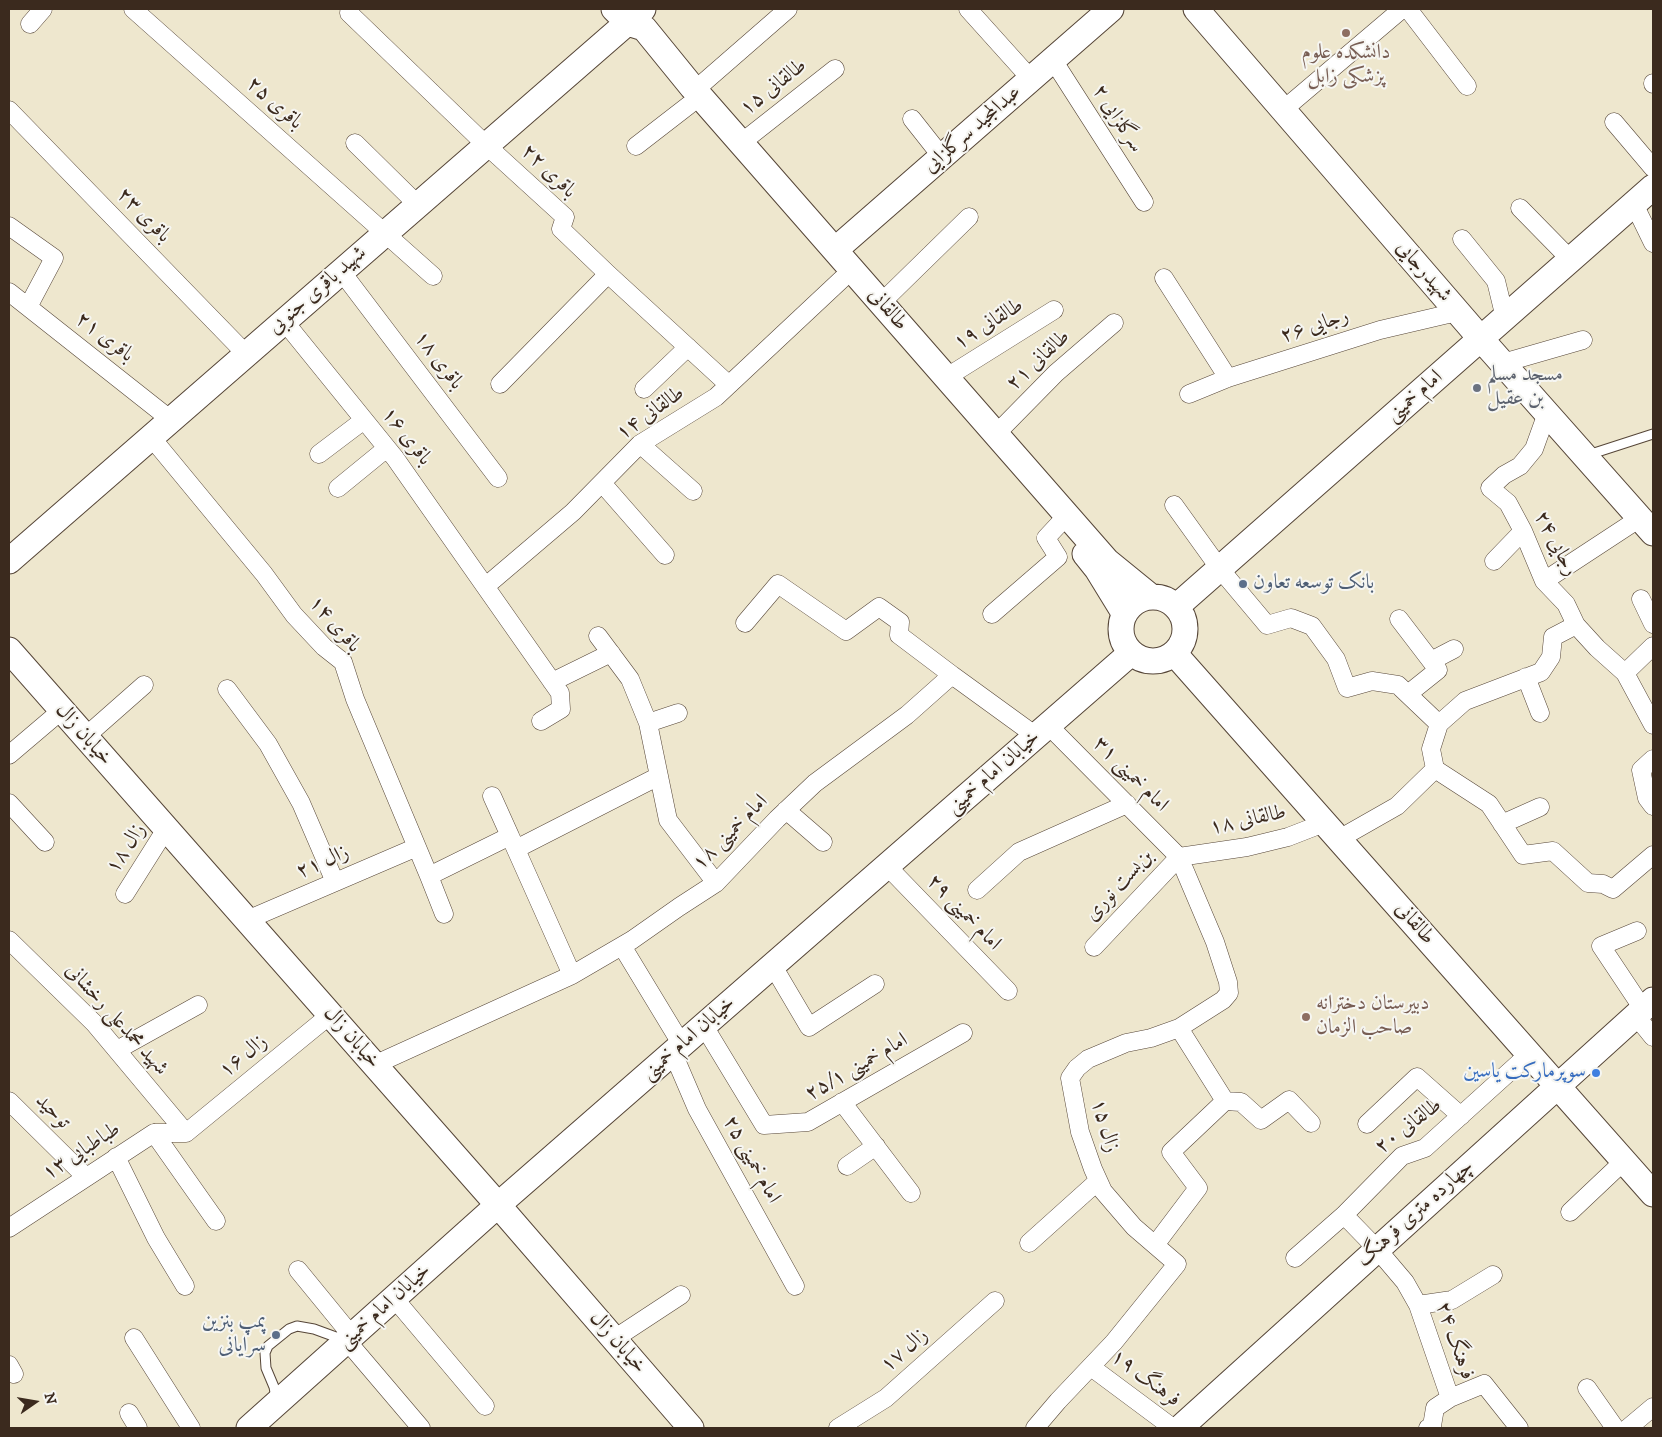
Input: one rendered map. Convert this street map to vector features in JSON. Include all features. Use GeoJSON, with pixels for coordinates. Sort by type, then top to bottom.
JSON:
{"type":"FeatureCollection","features":[{"type":"Feature","properties":{"kind":"main road","name":"عبدالمجید سرگلزایی"},"geometry":{"type":"LineString","coordinates":[[835,250],[1111,9]]}},
{"type":"Feature","properties":{"kind":"main road","name":"شهیدرجایی"},"geometry":{"type":"LineString","coordinates":[[1196,9],[1457,312],[1650,528]]}},
{"type":"Feature","properties":{"kind":"main road","name":"شهید باقری جنوبی"},"geometry":{"type":"LineString","coordinates":[[9,561],[486,145],[628,14]]}},
{"type":"Feature","properties":{"kind":"main road","name":"طالقانی"},"geometry":{"type":"LineString","coordinates":[[628,14],[630,37],[741,143],[1107,561],[1150,596]]}},
{"type":"Feature","properties":{"kind":"main road","name":"طالقانی"},"geometry":{"type":"LineString","coordinates":[[692,98],[842,279],[1060,523],[1097,569],[1124,613]]}},
{"type":"Feature","properties":{"kind":"main road","name":"امام خمینی"},"geometry":{"type":"LineString","coordinates":[[1176,607],[1653,187]]}},
{"type":"Feature","properties":{"kind":"main road"},"geometry":{"type":"LineString","coordinates":[[1150,596],[1160,597],[1176,607],[1182,616],[1185,630],[1181,645],[1174,653],[1158,661],[1148,661],[1131,653],[1124,645],[1121,623],[1124,613],[1132,604],[1150,596]]}},
{"type":"Feature","properties":{"kind":"main road","name":"خیابان زال"},"geometry":{"type":"LineString","coordinates":[[9,650],[498,1205],[691,1428]]}},
{"type":"Feature","properties":{"kind":"main road","name":"خیابان امام خمینی"},"geometry":{"type":"LineString","coordinates":[[249,1428],[498,1205],[1131,653]]}},
{"type":"Feature","properties":{"kind":"main road","name":"طالقانی"},"geometry":{"type":"LineString","coordinates":[[1174,653],[1624,1162],[1652,1190]]}},
{"type":"Feature","properties":{"kind":"main road","name":"چهارده متری فرهنگ"},"geometry":{"type":"LineString","coordinates":[[1180,1428],[1644,1008]]}},
{"type":"Feature","properties":{"kind":"street"},"geometry":{"type":"LineString","coordinates":[[30,24],[43,9]]}},
{"type":"Feature","properties":{"kind":"street","name":"باقری ۲۵"},"geometry":{"type":"LineString","coordinates":[[133,9],[433,276]]}},
{"type":"Feature","properties":{"kind":"street"},"geometry":{"type":"LineString","coordinates":[[636,146],[692,98],[788,9]]}},
{"type":"Feature","properties":{"kind":"street"},"geometry":{"type":"LineString","coordinates":[[968,9],[1031,79]]}},
{"type":"Feature","properties":{"kind":"street"},"geometry":{"type":"LineString","coordinates":[[1283,110],[1402,9]]}},
{"type":"Feature","properties":{"kind":"street"},"geometry":{"type":"LineString","coordinates":[[1408,9],[1467,86]]}},
{"type":"Feature","properties":{"kind":"street","name":"باقری ۲۲"},"geometry":{"type":"LineString","coordinates":[[349,13],[564,217],[561,229],[729,385]]}},
{"type":"Feature","properties":{"kind":"street","name":"سرگلزایی ۲"},"geometry":{"type":"LineString","coordinates":[[1053,60],[1144,202]]}},
{"type":"Feature","properties":{"kind":"street","name":"طالقانی ۱۵"},"geometry":{"type":"LineString","coordinates":[[741,143],[835,68]]}},
{"type":"Feature","properties":{"kind":"street","name":"باقری ۲۳"},"geometry":{"type":"LineString","coordinates":[[9,110],[246,354]]}},
{"type":"Feature","properties":{"kind":"street"},"geometry":{"type":"LineString","coordinates":[[912,119],[942,157]]}},
{"type":"Feature","properties":{"kind":"street"},"geometry":{"type":"LineString","coordinates":[[1614,122],[1653,168]]}},
{"type":"Feature","properties":{"kind":"street"},"geometry":{"type":"LineString","coordinates":[[355,143],[417,204]]}},
{"type":"Feature","properties":{"kind":"street"},"geometry":{"type":"LineString","coordinates":[[1634,204],[1653,243]]}},
{"type":"Feature","properties":{"kind":"street"},"geometry":{"type":"LineString","coordinates":[[1520,208],[1571,260]]}},
{"type":"Feature","properties":{"kind":"street"},"geometry":{"type":"LineString","coordinates":[[881,303],[969,217]]}},
{"type":"Feature","properties":{"kind":"street"},"geometry":{"type":"LineString","coordinates":[[9,226],[54,258],[28,307]]}},
{"type":"Feature","properties":{"kind":"street"},"geometry":{"type":"LineString","coordinates":[[1462,239],[1496,281],[1506,318]]}},
{"type":"Feature","properties":{"kind":"street","name":"باقری ۱۸"},"geometry":{"type":"LineString","coordinates":[[341,271],[498,478]]}},
{"type":"Feature","properties":{"kind":"street"},"geometry":{"type":"LineString","coordinates":[[500,384],[608,274]]}},
{"type":"Feature","properties":{"kind":"street"},"geometry":{"type":"LineString","coordinates":[[1164,278],[1228,378]]}},
{"type":"Feature","properties":{"kind":"street","name":"طالقانی ۱۴"},"geometry":{"type":"LineString","coordinates":[[486,586],[573,512],[640,444],[716,397],[842,279]]}},
{"type":"Feature","properties":{"kind":"street","name":"باقری ۲۱"},"geometry":{"type":"LineString","coordinates":[[9,292],[171,420]]}},
{"type":"Feature","properties":{"kind":"street","name":"طالقانی ۱۹"},"geometry":{"type":"LineString","coordinates":[[947,377],[1054,310]]}},
{"type":"Feature","properties":{"kind":"street","name":"رجایی ۲۶"},"geometry":{"type":"LineString","coordinates":[[1189,394],[1228,378],[1380,330],[1457,312]]}},
{"type":"Feature","properties":{"kind":"street","name":"باقری ۱۶"},"geometry":{"type":"LineString","coordinates":[[284,321],[387,448],[560,693],[561,709],[541,721]]}},
{"type":"Feature","properties":{"kind":"street","name":"طالقانی ۲۱"},"geometry":{"type":"LineString","coordinates":[[996,434],[1056,373],[1114,322]]}},
{"type":"Feature","properties":{"kind":"street"},"geometry":{"type":"LineString","coordinates":[[1503,363],[1583,340]]}},
{"type":"Feature","properties":{"kind":"street"},"geometry":{"type":"LineString","coordinates":[[644,390],[688,347]]}},
{"type":"Feature","properties":{"kind":"street","name":"رجایی ۲۴"},"geometry":{"type":"LineString","coordinates":[[1547,413],[1534,449],[1520,466],[1504,475],[1490,488],[1508,503],[1523,531],[1544,581],[1566,604],[1576,625],[1597,648],[1625,673],[1653,725]]}},
{"type":"Feature","properties":{"kind":"street"},"geometry":{"type":"LineString","coordinates":[[319,454],[364,420]]}},
{"type":"Feature","properties":{"kind":"street","name":"باقری ۱۴"},"geometry":{"type":"LineString","coordinates":[[151,437],[264,574],[294,615],[324,647],[342,662],[355,699],[444,914]]}},
{"type":"Feature","properties":{"kind":"street"},"geometry":{"type":"LineString","coordinates":[[640,444],[692,491]]}},
{"type":"Feature","properties":{"kind":"street"},"geometry":{"type":"LineString","coordinates":[[338,488],[387,448]]}},
{"type":"Feature","properties":{"kind":"street"},"geometry":{"type":"LineString","coordinates":[[602,483],[665,555]]}},
{"type":"Feature","properties":{"kind":"street"},"geometry":{"type":"LineString","coordinates":[[1174,505],[1220,569],[1267,625],[1290,618],[1312,626],[1336,659],[1348,688],[1372,681],[1398,685],[1439,724]]}},
{"type":"Feature","properties":{"kind":"street"},"geometry":{"type":"LineString","coordinates":[[992,614],[1058,557],[1046,538],[1060,523]]}},
{"type":"Feature","properties":{"kind":"street"},"geometry":{"type":"LineString","coordinates":[[1544,581],[1650,528]]}},
{"type":"Feature","properties":{"kind":"street"},"geometry":{"type":"LineString","coordinates":[[1494,561],[1523,531]]}},
{"type":"Feature","properties":{"kind":"street"},"geometry":{"type":"LineString","coordinates":[[745,623],[778,584],[846,631],[879,607],[900,622],[899,635],[952,675],[1042,731]]}},
{"type":"Feature","properties":{"kind":"street"},"geometry":{"type":"LineString","coordinates":[[1641,599],[1653,624]]}},
{"type":"Feature","properties":{"kind":"street"},"geometry":{"type":"LineString","coordinates":[[1399,619],[1438,670],[1408,694]]}},
{"type":"Feature","properties":{"kind":"street"},"geometry":{"type":"LineString","coordinates":[[1576,625],[1552,637],[1551,657],[1541,672],[1465,701],[1439,724],[1431,749],[1435,769],[1489,804],[1523,855],[1553,850],[1588,883],[1603,884],[1613,889],[1653,856]]}},
{"type":"Feature","properties":{"kind":"street"},"geometry":{"type":"LineString","coordinates":[[598,636],[630,679],[648,723],[668,820],[716,883]]}},
{"type":"Feature","properties":{"kind":"street"},"geometry":{"type":"LineString","coordinates":[[1625,673],[1653,646]]}},
{"type":"Feature","properties":{"kind":"street"},"geometry":{"type":"LineString","coordinates":[[1430,661],[1454,649]]}},
{"type":"Feature","properties":{"kind":"street"},"geometry":{"type":"LineString","coordinates":[[552,682],[611,653]]}},
{"type":"Feature","properties":{"kind":"street","name":"امام خمینی ۱۸"},"geometry":{"type":"LineString","coordinates":[[374,1065],[572,975],[622,946],[716,883],[786,810],[815,783],[907,715],[952,675]]}},
{"type":"Feature","properties":{"kind":"street"},"geometry":{"type":"LineString","coordinates":[[1526,677],[1540,713]]}},
{"type":"Feature","properties":{"kind":"street"},"geometry":{"type":"LineString","coordinates":[[85,737],[144,684]]}},
{"type":"Feature","properties":{"kind":"street"},"geometry":{"type":"LineString","coordinates":[[227,689],[268,744],[300,803],[335,882]]}},
{"type":"Feature","properties":{"kind":"street"},"geometry":{"type":"LineString","coordinates":[[9,755],[62,710]]}},
{"type":"Feature","properties":{"kind":"street"},"geometry":{"type":"LineString","coordinates":[[648,723],[678,713]]}},
{"type":"Feature","properties":{"kind":"street","name":"امام خمینی ۳۱"},"geometry":{"type":"LineString","coordinates":[[1042,731],[1127,804],[1179,857]]}},
{"type":"Feature","properties":{"kind":"street"},"geometry":{"type":"LineString","coordinates":[[1653,759],[1641,770],[1647,798],[1653,806]]}},
{"type":"Feature","properties":{"kind":"street","name":"طالقانی ۱۸"},"geometry":{"type":"LineString","coordinates":[[1179,857],[1247,847],[1280,839],[1332,831],[1397,806],[1435,769]]}},
{"type":"Feature","properties":{"kind":"street"},"geometry":{"type":"LineString","coordinates":[[429,876],[513,843],[659,776]]}},
{"type":"Feature","properties":{"kind":"street"},"geometry":{"type":"LineString","coordinates":[[492,796],[572,975]]}},
{"type":"Feature","properties":{"kind":"street"},"geometry":{"type":"LineString","coordinates":[[9,802],[45,842]]}},
{"type":"Feature","properties":{"kind":"street"},"geometry":{"type":"LineString","coordinates":[[977,890],[1019,852],[1127,804]]}},
{"type":"Feature","properties":{"kind":"street"},"geometry":{"type":"LineString","coordinates":[[1502,824],[1540,807]]}},
{"type":"Feature","properties":{"kind":"street"},"geometry":{"type":"LineString","coordinates":[[786,810],[823,842]]}},
{"type":"Feature","properties":{"kind":"street","name":"زال ۱۸"},"geometry":{"type":"LineString","coordinates":[[125,894],[166,829]]}},
{"type":"Feature","properties":{"kind":"street","name":"زال ۲۱"},"geometry":{"type":"LineString","coordinates":[[247,920],[417,847]]}},
{"type":"Feature","properties":{"kind":"street","name":"بن‌بست نوری"},"geometry":{"type":"LineString","coordinates":[[1094,947],[1179,857]]}},
{"type":"Feature","properties":{"kind":"street","name":"زال ۱۵"},"geometry":{"type":"LineString","coordinates":[[1036,1428],[1058,1401],[1114,1342],[1178,1264],[1134,1227],[1103,1192],[1080,1132],[1070,1078],[1076,1068],[1102,1052],[1179,1028],[1223,1000],[1229,993],[1228,982],[1215,942],[1179,857]]}},
{"type":"Feature","properties":{"kind":"street","name":"امام خمینی ۲۹"},"geometry":{"type":"LineString","coordinates":[[887,866],[1008,991]]}},
{"type":"Feature","properties":{"kind":"street"},"geometry":{"type":"LineString","coordinates":[[1637,931],[1601,946],[1644,1008],[1653,1037]]}},
{"type":"Feature","properties":{"kind":"street","name":"شهید محمدعلی رخشانی"},"geometry":{"type":"LineString","coordinates":[[9,940],[94,1023],[186,1133]]}},
{"type":"Feature","properties":{"kind":"street","name":"امام خمینی ۲۵"},"geometry":{"type":"LineString","coordinates":[[622,946],[678,1049],[697,1109],[795,1286]]}},
{"type":"Feature","properties":{"kind":"street"},"geometry":{"type":"LineString","coordinates":[[773,966],[809,1027],[875,984]]}},
{"type":"Feature","properties":{"kind":"street"},"geometry":{"type":"LineString","coordinates":[[117,1050],[198,1005]]}},
{"type":"Feature","properties":{"kind":"street","name":"زال ۱۶"},"geometry":{"type":"LineString","coordinates":[[186,1133],[330,1015]]}},
{"type":"Feature","properties":{"kind":"street","name":"امام خمینی ۲۵/۱"},"geometry":{"type":"LineString","coordinates":[[704,1026],[764,1126],[808,1122],[963,1033]]}},
{"type":"Feature","properties":{"kind":"street"},"geometry":{"type":"LineString","coordinates":[[1179,1028],[1225,1101]]}},
{"type":"Feature","properties":{"kind":"street","name":"طالقانی ۲۰"},"geometry":{"type":"LineString","coordinates":[[1295,1258],[1344,1215],[1402,1156],[1425,1148],[1529,1054]]}},
{"type":"Feature","properties":{"kind":"street"},"geometry":{"type":"LineString","coordinates":[[1368,1124],[1417,1077],[1461,1116]]}},
{"type":"Feature","properties":{"kind":"street","name":"توحید"},"geometry":{"type":"LineString","coordinates":[[9,1100],[86,1177]]}},
{"type":"Feature","properties":{"kind":"street"},"geometry":{"type":"LineString","coordinates":[[1155,1245],[1198,1188],[1171,1152],[1225,1101],[1242,1102],[1260,1120],[1289,1100],[1311,1123]]}},
{"type":"Feature","properties":{"kind":"street"},"geometry":{"type":"LineString","coordinates":[[842,1102],[911,1193]]}},
{"type":"Feature","properties":{"kind":"street"},"geometry":{"type":"LineString","coordinates":[[154,1133],[216,1221]]}},
{"type":"Feature","properties":{"kind":"street","name":"طباطبایی ۱۳"},"geometry":{"type":"LineString","coordinates":[[9,1228],[154,1133],[186,1133]]}},
{"type":"Feature","properties":{"kind":"street"},"geometry":{"type":"LineString","coordinates":[[847,1166],[876,1146]]}},
{"type":"Feature","properties":{"kind":"street"},"geometry":{"type":"LineString","coordinates":[[116,1158],[156,1238],[185,1286]]}},
{"type":"Feature","properties":{"kind":"street"},"geometry":{"type":"LineString","coordinates":[[1570,1212],[1624,1162]]}},
{"type":"Feature","properties":{"kind":"street"},"geometry":{"type":"LineString","coordinates":[[1029,1243],[1098,1181]]}},
{"type":"Feature","properties":{"kind":"street","name":"فرهنگ ۲۴"},"geometry":{"type":"LineString","coordinates":[[1344,1215],[1377,1249],[1405,1282],[1418,1305],[1450,1398],[1484,1384],[1519,1428]]}},
{"type":"Feature","properties":{"kind":"street"},"geometry":{"type":"LineString","coordinates":[[298,1270],[349,1338],[422,1428]]}},
{"type":"Feature","properties":{"kind":"street"},"geometry":{"type":"LineString","coordinates":[[1418,1305],[1452,1300],[1493,1275]]}},
{"type":"Feature","properties":{"kind":"street"},"geometry":{"type":"LineString","coordinates":[[614,1339],[681,1295]]}},
{"type":"Feature","properties":{"kind":"street"},"geometry":{"type":"LineString","coordinates":[[394,1298],[485,1406]]}},
{"type":"Feature","properties":{"kind":"street","name":"زال ۱۷"},"geometry":{"type":"LineString","coordinates":[[838,1428],[886,1398],[996,1301]]}},
{"type":"Feature","properties":{"kind":"street"},"geometry":{"type":"LineString","coordinates":[[134,1338],[191,1428]]}},
{"type":"Feature","properties":{"kind":"street","name":"فرهنگ ۱۹"},"geometry":{"type":"LineString","coordinates":[[1091,1367],[1173,1428]]}},
{"type":"Feature","properties":{"kind":"street"},"geometry":{"type":"LineString","coordinates":[[1588,1388],[1615,1428]]}},
{"type":"Feature","properties":{"kind":"street"},"geometry":{"type":"LineString","coordinates":[[1428,1428],[1432,1426],[1435,1408],[1450,1398]]}},
{"type":"Feature","properties":{"kind":"street"},"geometry":{"type":"LineString","coordinates":[[1628,1428],[1653,1407]]}},
{"type":"Feature","properties":{"kind":"street"},"geometry":{"type":"LineString","coordinates":[[128,1412],[138,1428]]}},
{"type":"Feature","properties":{"kind":"lane"},"geometry":{"type":"LineString","coordinates":[[1585,456],[1653,434]]}},
{"type":"Feature","properties":{"kind":"lane"},"geometry":{"type":"LineString","coordinates":[[276,1404],[274,1387],[266,1368],[265,1353],[268,1346],[289,1329],[297,1326],[349,1338]]}},
{"type":"Feature","properties":{"kind":"place","name":"دانشکده علوم پزشکی زابل"},"geometry":{"type":"Point","coordinates":[1346,33]}},
{"type":"Feature","properties":{"kind":"place","name":"مسجد مسلم بن عقیل"},"geometry":{"type":"Point","coordinates":[1477,388]}},
{"type":"Feature","properties":{"kind":"place","name":"بانک توسعه تعاون"},"geometry":{"type":"Point","coordinates":[1243,584]}},
{"type":"Feature","properties":{"kind":"place","name":"دبیرستان دخترانه صاحب الزمان"},"geometry":{"type":"Point","coordinates":[1306,1017]}},
{"type":"Feature","properties":{"kind":"place","name":"سوپرمارکت یاسین"},"geometry":{"type":"Point","coordinates":[1596,1073]}},
{"type":"Feature","properties":{"kind":"place","name":"پمپ بنزین سرایانی"},"geometry":{"type":"Point","coordinates":[276,1335]}}]}
